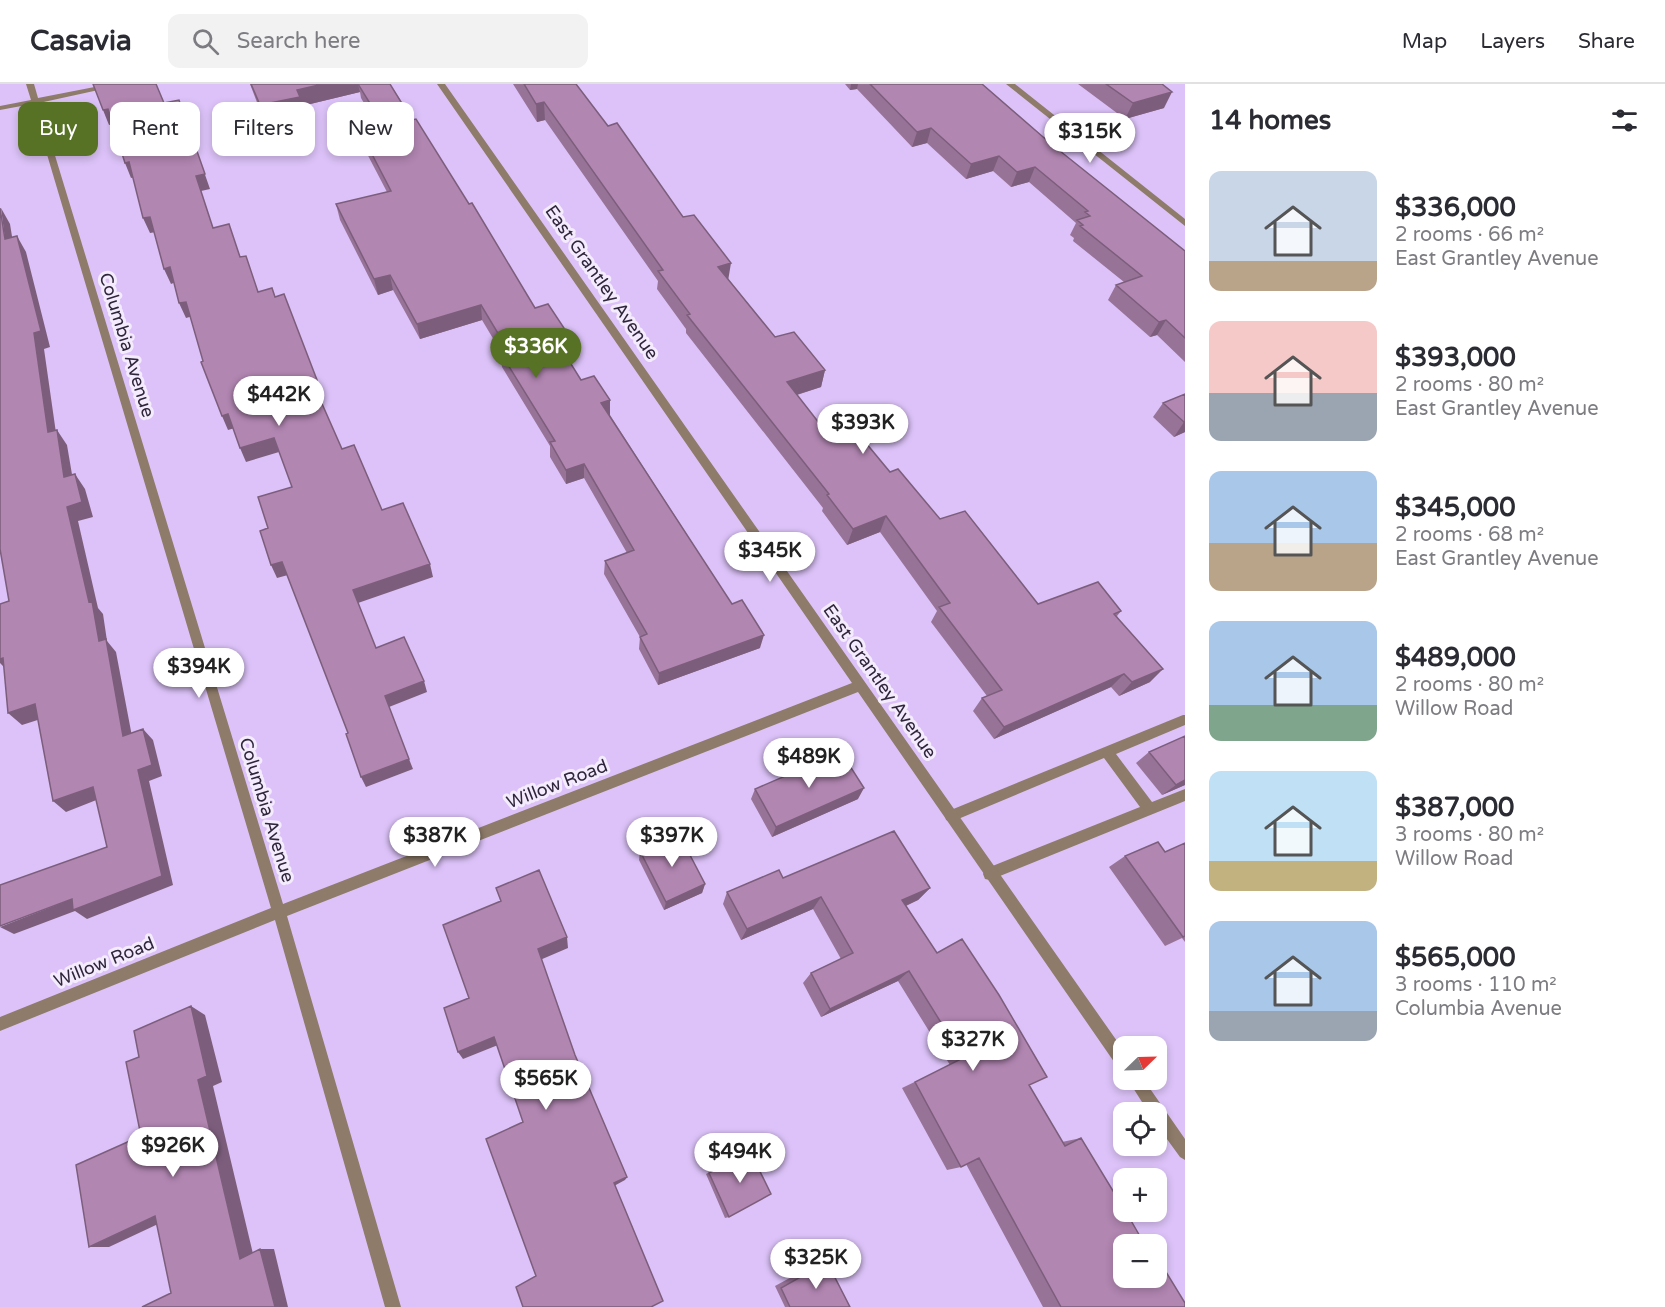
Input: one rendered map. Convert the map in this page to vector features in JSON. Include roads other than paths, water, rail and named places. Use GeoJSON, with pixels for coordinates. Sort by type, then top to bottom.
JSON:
{"type":"FeatureCollection","features":[{"type":"Feature","properties":{"kind":"street","name":"Columbia Avenue"},"geometry":{"type":"LineString","coordinates":[[30,84],[279,912],[393,1307]]}},
{"type":"Feature","properties":{"kind":"street"},"geometry":{"type":"LineString","coordinates":[[0,108],[122,84]]}},
{"type":"Feature","properties":{"kind":"street","name":"East Grantley Avenue"},"geometry":{"type":"LineString","coordinates":[[441,84],[1113,1048]]}},
{"type":"Feature","properties":{"kind":"street"},"geometry":{"type":"LineString","coordinates":[[1010,84],[1185,223]]}},
{"type":"Feature","properties":{"kind":"street","name":"Willow Road"},"geometry":{"type":"LineString","coordinates":[[0,1024],[279,912],[860,686]]}},
{"type":"Feature","properties":{"kind":"street"},"geometry":{"type":"LineString","coordinates":[[951,816],[1183,720]]}},
{"type":"Feature","properties":{"kind":"street"},"geometry":{"type":"LineString","coordinates":[[1107,752],[1149,809]]}},
{"type":"Feature","properties":{"kind":"street"},"geometry":{"type":"LineString","coordinates":[[990,874],[1185,795]]}},
{"type":"Feature","properties":{"kind":"street"},"geometry":{"type":"LineString","coordinates":[[1142,1090],[1185,1152]]}}]}
